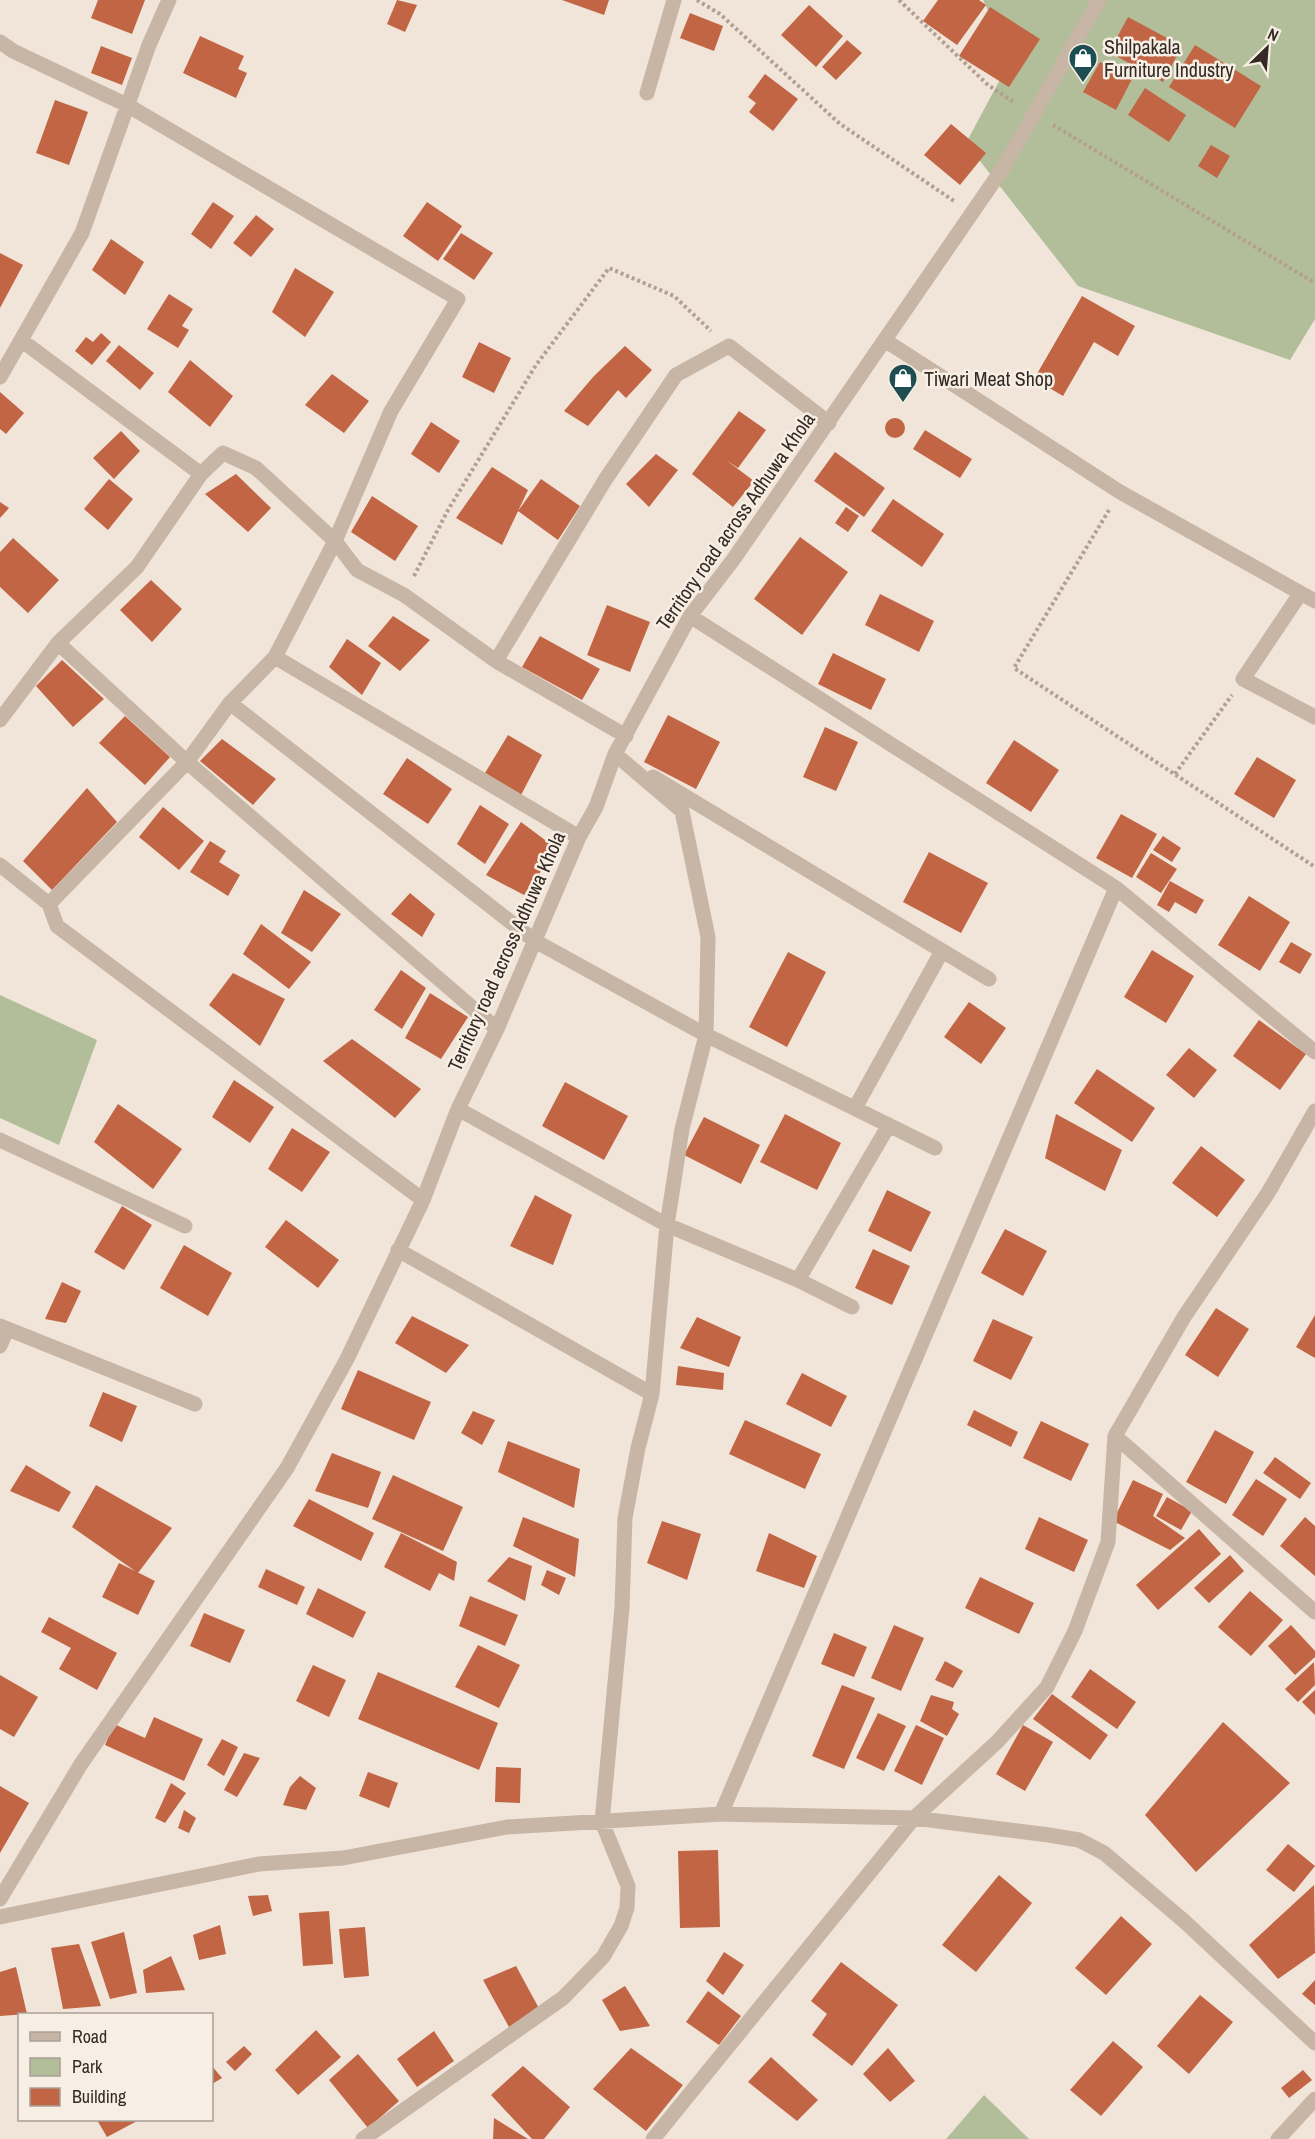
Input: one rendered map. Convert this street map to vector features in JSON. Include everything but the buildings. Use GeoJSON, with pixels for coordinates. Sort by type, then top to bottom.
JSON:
{"type":"FeatureCollection","features":[{"type":"Feature","properties":{"kind":"street"},"geometry":{"type":"LineString","coordinates":[[0,377],[82,233],[149,45],[169,0]]}},
{"type":"Feature","properties":{"kind":"street"},"geometry":{"type":"LineString","coordinates":[[647,93],[674,0]]}},
{"type":"Feature","properties":{"kind":"street","name":"Territory road across Adhuwa Khola"},"geometry":{"type":"LineString","coordinates":[[0,1899],[81,1764],[287,1468],[346,1359],[423,1200],[458,1109],[497,1029],[579,837],[596,807],[615,754],[690,616],[734,560],[972,213],[1033,115],[1099,0]]}},
{"type":"Feature","properties":{"kind":"street"},"geometry":{"type":"LineString","coordinates":[[0,42],[13,51],[127,105],[458,299],[391,411],[335,541],[275,657],[230,704],[187,762],[50,904]]}},
{"type":"Feature","properties":{"kind":"street"},"geometry":{"type":"LineString","coordinates":[[21,340],[201,474]]}},
{"type":"Feature","properties":{"kind":"street"},"geometry":{"type":"LineString","coordinates":[[886,341],[1120,492],[1315,602]]}},
{"type":"Feature","properties":{"kind":"street"},"geometry":{"type":"LineString","coordinates":[[496,661],[605,480],[676,375],[729,346],[828,423]]}},
{"type":"Feature","properties":{"kind":"street"},"geometry":{"type":"LineString","coordinates":[[0,720],[58,643],[137,567],[201,474],[223,453],[256,468],[335,541],[357,570],[404,595],[496,661],[626,736]]}},
{"type":"Feature","properties":{"kind":"street"},"geometry":{"type":"LineString","coordinates":[[1300,594],[1243,679],[1315,717]]}},
{"type":"Feature","properties":{"kind":"street"},"geometry":{"type":"LineString","coordinates":[[690,616],[1116,888],[1315,1052]]}},
{"type":"Feature","properties":{"kind":"street"},"geometry":{"type":"LineString","coordinates":[[58,643],[187,762],[497,1029]]}},
{"type":"Feature","properties":{"kind":"street"},"geometry":{"type":"LineString","coordinates":[[275,657],[579,837]]}},
{"type":"Feature","properties":{"kind":"street"},"geometry":{"type":"LineString","coordinates":[[230,704],[535,941],[706,1035],[935,1148]]}},
{"type":"Feature","properties":{"kind":"street"},"geometry":{"type":"LineString","coordinates":[[615,754],[989,979]]}},
{"type":"Feature","properties":{"kind":"street"},"geometry":{"type":"LineString","coordinates":[[363,2139],[563,1998],[603,1957],[621,1926],[627,1908],[628,1886],[602,1822],[622,1608],[626,1518],[638,1448],[652,1394],[667,1225],[682,1129],[706,1035],[708,937],[681,811],[615,754]]}},
{"type":"Feature","properties":{"kind":"street"},"geometry":{"type":"LineString","coordinates":[[0,865],[50,904],[57,926],[423,1200]]}},
{"type":"Feature","properties":{"kind":"street"},"geometry":{"type":"LineString","coordinates":[[721,1814],[1116,888]]}},
{"type":"Feature","properties":{"kind":"street"},"geometry":{"type":"LineString","coordinates":[[855,1108],[942,951]]}},
{"type":"Feature","properties":{"kind":"street"},"geometry":{"type":"LineString","coordinates":[[458,1109],[667,1225],[798,1280],[852,1307]]}},
{"type":"Feature","properties":{"kind":"street"},"geometry":{"type":"LineString","coordinates":[[653,2139],[914,1818],[997,1742],[1047,1687],[1075,1631],[1108,1542],[1115,1436],[1184,1317],[1268,1193],[1315,1111]]}},
{"type":"Feature","properties":{"kind":"street"},"geometry":{"type":"LineString","coordinates":[[798,1280],[889,1125]]}},
{"type":"Feature","properties":{"kind":"street"},"geometry":{"type":"LineString","coordinates":[[0,1140],[185,1226]]}},
{"type":"Feature","properties":{"kind":"street"},"geometry":{"type":"LineString","coordinates":[[398,1250],[652,1394]]}},
{"type":"Feature","properties":{"kind":"street"},"geometry":{"type":"LineString","coordinates":[[0,1346],[4,1327],[195,1404]]}},
{"type":"Feature","properties":{"kind":"street"},"geometry":{"type":"LineString","coordinates":[[1115,1436],[1315,1612]]}},
{"type":"Feature","properties":{"kind":"street"},"geometry":{"type":"LineString","coordinates":[[0,1917],[259,1864],[343,1858],[507,1827],[721,1814],[914,1818],[1079,1840],[1104,1853],[1177,1914],[1315,2043]]}},
{"type":"Feature","properties":{"kind":"street"},"geometry":{"type":"LineString","coordinates":[[1278,2139],[1315,2099]]}},
{"type":"Feature","properties":{"kind":"path"},"geometry":{"type":"LineString","coordinates":[[697,0],[720,14],[840,124],[972,213]]}},
{"type":"Feature","properties":{"kind":"path"},"geometry":{"type":"LineString","coordinates":[[899,0],[988,85],[1033,115],[1281,260],[1315,283]]}},
{"type":"Feature","properties":{"kind":"path"},"geometry":{"type":"LineString","coordinates":[[404,595],[448,510],[536,365],[609,268],[674,297],[729,346]]}},
{"type":"Feature","properties":{"kind":"path"},"geometry":{"type":"LineString","coordinates":[[1120,492],[1014,668],[1315,867]]}},
{"type":"Feature","properties":{"kind":"path"},"geometry":{"type":"LineString","coordinates":[[1175,774],[1243,679]]}},
{"type":"Feature","properties":{"kind":"green space"},"geometry":{"type":"Polygon","coordinates":[[[983,0],[1315,0],[1315,319],[1290,360],[1078,286],[966,143],[1011,59],[983,0]]]}},
{"type":"Feature","properties":{"kind":"green space"},"geometry":{"type":"Polygon","coordinates":[[[0,995],[97,1040],[59,1145],[0,1118],[0,995]]]}},
{"type":"Feature","properties":{"kind":"green space"},"geometry":{"type":"Polygon","coordinates":[[[984,2095],[1029,2139],[946,2139],[984,2095]]]}},
{"type":"Feature","properties":{"kind":"place","name":"Shilpakala Furniture Industry"},"geometry":{"type":"Point","coordinates":[1083,84]}},
{"type":"Feature","properties":{"kind":"place","name":"Tiwari Meat Shop"},"geometry":{"type":"Point","coordinates":[903,404]}}]}
